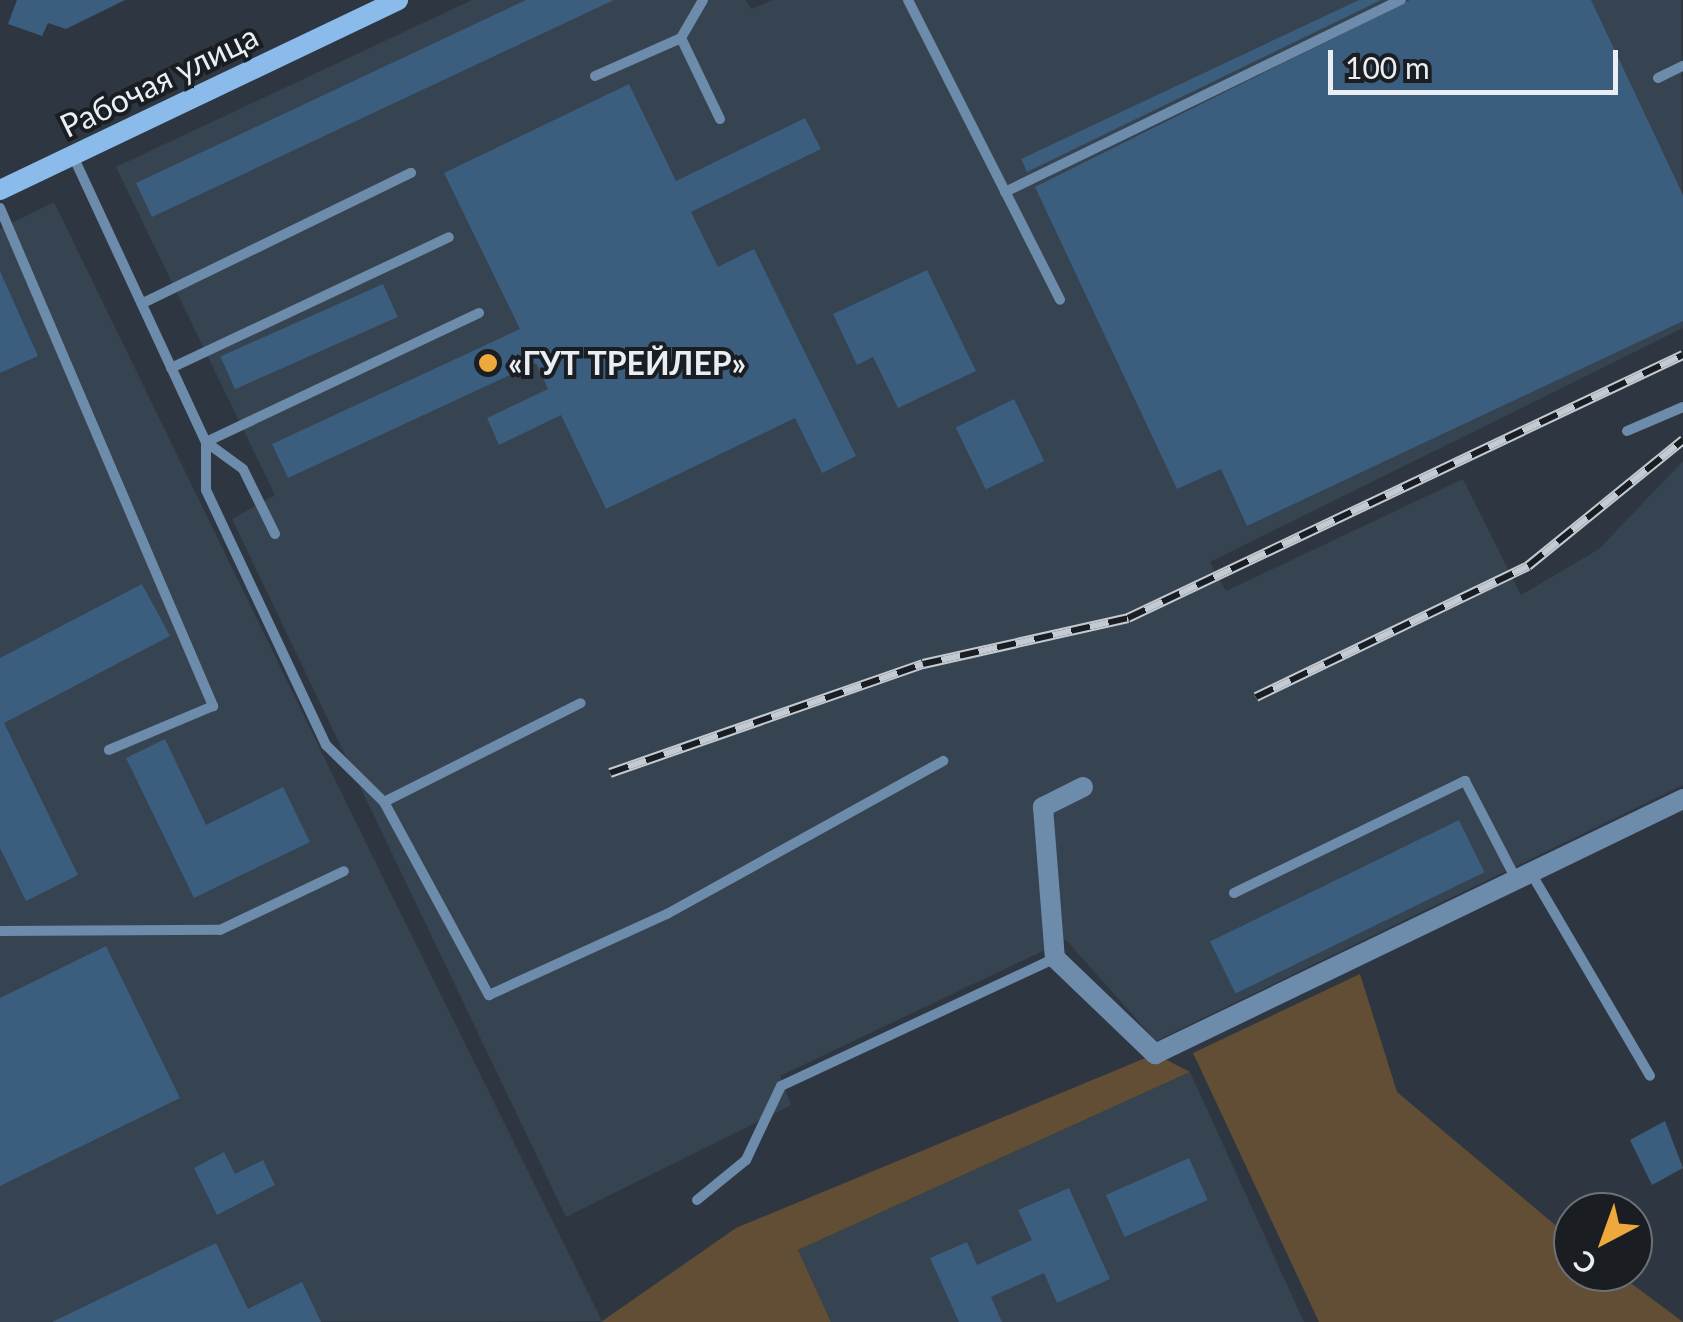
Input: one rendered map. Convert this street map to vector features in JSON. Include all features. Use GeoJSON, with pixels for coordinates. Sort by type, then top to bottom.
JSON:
{"type":"FeatureCollection","features":[{"type":"Feature","properties":{"kind":"main road","name":"Рабочая улица"},"geometry":{"type":"LineString","coordinates":[[0,190],[398,0]]}},
{"type":"Feature","properties":{"kind":"street"},"geometry":{"type":"LineString","coordinates":[[1082,787],[1042,807],[1056,958],[1155,1054],[1683,799]]}},
{"type":"Feature","properties":{"kind":"lane"},"geometry":{"type":"LineString","coordinates":[[595,76],[681,38],[703,0]]}},
{"type":"Feature","properties":{"kind":"lane"},"geometry":{"type":"LineString","coordinates":[[908,0],[1060,300]]}},
{"type":"Feature","properties":{"kind":"lane"},"geometry":{"type":"LineString","coordinates":[[1005,192],[1400,0]]}},
{"type":"Feature","properties":{"kind":"lane"},"geometry":{"type":"LineString","coordinates":[[681,38],[720,119]]}},
{"type":"Feature","properties":{"kind":"lane"},"geometry":{"type":"LineString","coordinates":[[1658,78],[1683,66]]}},
{"type":"Feature","properties":{"kind":"lane"},"geometry":{"type":"LineString","coordinates":[[72,155],[206,442],[206,490],[326,745],[384,802],[489,995],[668,914],[943,761]]}},
{"type":"Feature","properties":{"kind":"lane"},"geometry":{"type":"LineString","coordinates":[[143,303],[410,173]]}},
{"type":"Feature","properties":{"kind":"lane"},"geometry":{"type":"LineString","coordinates":[[0,208],[213,706],[109,750]]}},
{"type":"Feature","properties":{"kind":"lane"},"geometry":{"type":"LineString","coordinates":[[171,368],[449,238]]}},
{"type":"Feature","properties":{"kind":"lane"},"geometry":{"type":"LineString","coordinates":[[206,442],[479,313]]}},
{"type":"Feature","properties":{"kind":"lane"},"geometry":{"type":"LineString","coordinates":[[1628,431],[1683,407]]}},
{"type":"Feature","properties":{"kind":"lane"},"geometry":{"type":"LineString","coordinates":[[206,442],[243,470],[275,534]]}},
{"type":"Feature","properties":{"kind":"lane"},"geometry":{"type":"LineString","coordinates":[[384,802],[581,703]]}},
{"type":"Feature","properties":{"kind":"lane"},"geometry":{"type":"LineString","coordinates":[[1234,893],[1465,781],[1650,1076]]}},
{"type":"Feature","properties":{"kind":"lane"},"geometry":{"type":"LineString","coordinates":[[0,930],[220,930],[344,871]]}},
{"type":"Feature","properties":{"kind":"lane"},"geometry":{"type":"LineString","coordinates":[[696,1200],[746,1160],[781,1086],[1056,958]]}},
{"type":"Feature","properties":{"kind":"shaded area"},"geometry":{"type":"Polygon","coordinates":[[[472,0],[746,0],[751,9],[773,0],[1681,0],[1683,328],[1210,562],[1226,591],[1463,479],[1521,595],[1599,549],[1683,461],[1683,785],[1156,1041],[1066,940],[780,1076],[791,1105],[566,1217],[232,519],[275,495],[116,167],[472,0]]]}},
{"type":"Feature","properties":{"kind":"shaded area"},"geometry":{"type":"Polygon","coordinates":[[[54,202],[602,1321],[0,1322],[0,229],[54,202]]]}},
{"type":"Feature","properties":{"kind":"shaded area"},"geometry":{"type":"Polygon","coordinates":[[[1360,974],[1397,1092],[1553,1223],[1553,1292],[1643,1292],[1683,1322],[1319,1322],[1193,1053],[1360,974]]]}},
{"type":"Feature","properties":{"kind":"shaded area"},"geometry":{"type":"Polygon","coordinates":[[[1155,1054],[1190,1072],[798,1250],[831,1322],[601,1322],[736,1228],[1155,1054]]]}},
{"type":"Feature","properties":{"kind":"shaded area"},"geometry":{"type":"Polygon","coordinates":[[[1190,1072],[1304,1322],[831,1322],[798,1250],[1190,1072]]]}},
{"type":"Feature","properties":{"kind":"building"},"geometry":{"type":"Polygon","coordinates":[[[17,0],[125,0],[66,29],[48,23],[42,36],[8,24],[17,0]]]}},
{"type":"Feature","properties":{"kind":"building"},"geometry":{"type":"Polygon","coordinates":[[[526,0],[614,0],[152,217],[136,183],[526,0]]]}},
{"type":"Feature","properties":{"kind":"building"},"geometry":{"type":"Polygon","coordinates":[[[1359,0],[1381,0],[1027,172],[1021,159],[1359,0]]]}},
{"type":"Feature","properties":{"kind":"building"},"geometry":{"type":"Polygon","coordinates":[[[1410,0],[1591,0],[1683,195],[1683,321],[1247,526],[1221,469],[1177,489],[1035,187],[1410,0]]]}},
{"type":"Feature","properties":{"kind":"building"},"geometry":{"type":"Polygon","coordinates":[[[629,84],[676,181],[805,118],[821,149],[691,212],[718,267],[754,249],[856,456],[822,473],[795,418],[606,509],[561,415],[499,445],[487,418],[548,389],[536,363],[288,478],[272,444],[520,329],[444,173],[629,84]]]}},
{"type":"Feature","properties":{"kind":"building"},"geometry":{"type":"Polygon","coordinates":[[[927,270],[976,371],[898,408],[873,357],[857,365],[833,314],[927,270]]]}},
{"type":"Feature","properties":{"kind":"building"},"geometry":{"type":"Polygon","coordinates":[[[0,271],[38,356],[0,373],[0,271]]]}},
{"type":"Feature","properties":{"kind":"building"},"geometry":{"type":"Polygon","coordinates":[[[383,284],[398,317],[235,389],[220,356],[383,284]]]}},
{"type":"Feature","properties":{"kind":"building"},"geometry":{"type":"Polygon","coordinates":[[[1014,399],[1044,461],[986,490],[956,427],[1014,399]]]}},
{"type":"Feature","properties":{"kind":"building"},"geometry":{"type":"Polygon","coordinates":[[[142,584],[170,636],[4,723],[78,875],[26,901],[0,848],[0,658],[142,584]]]}},
{"type":"Feature","properties":{"kind":"building"},"geometry":{"type":"Polygon","coordinates":[[[165,739],[206,825],[283,787],[310,842],[194,898],[126,758],[165,739]]]}},
{"type":"Feature","properties":{"kind":"building"},"geometry":{"type":"Polygon","coordinates":[[[1459,820],[1484,872],[1235,994],[1210,941],[1459,820]]]}},
{"type":"Feature","properties":{"kind":"building"},"geometry":{"type":"Polygon","coordinates":[[[106,946],[180,1098],[0,1186],[0,998],[106,946]]]}},
{"type":"Feature","properties":{"kind":"building"},"geometry":{"type":"Polygon","coordinates":[[[1665,1121],[1683,1168],[1652,1185],[1630,1140],[1665,1121]]]}},
{"type":"Feature","properties":{"kind":"building"},"geometry":{"type":"Polygon","coordinates":[[[224,1152],[235,1174],[263,1160],[275,1185],[217,1215],[194,1168],[224,1152]]]}},
{"type":"Feature","properties":{"kind":"building"},"geometry":{"type":"Polygon","coordinates":[[[1189,1158],[1208,1200],[1125,1237],[1106,1195],[1189,1158]]]}},
{"type":"Feature","properties":{"kind":"building"},"geometry":{"type":"Polygon","coordinates":[[[1069,1188],[1110,1279],[1057,1303],[1044,1273],[991,1297],[1002,1322],[959,1322],[930,1258],[967,1242],[977,1265],[1032,1240],[1018,1210],[1069,1188]]]}},
{"type":"Feature","properties":{"kind":"building"},"geometry":{"type":"Polygon","coordinates":[[[216,1243],[248,1309],[302,1282],[321,1322],[52,1322],[216,1243]]]}},
{"type":"Feature","properties":{"kind":"railway"},"geometry":{"type":"LineString","coordinates":[[610,773],[923,664],[1128,618],[1683,355]]}},
{"type":"Feature","properties":{"kind":"railway"},"geometry":{"type":"LineString","coordinates":[[1256,697],[1528,566],[1683,440]]}},
{"type":"Feature","properties":{"kind":"place","name":"«ГУТ ТРЕЙЛЕР»"},"geometry":{"type":"Point","coordinates":[488,363]}}]}
